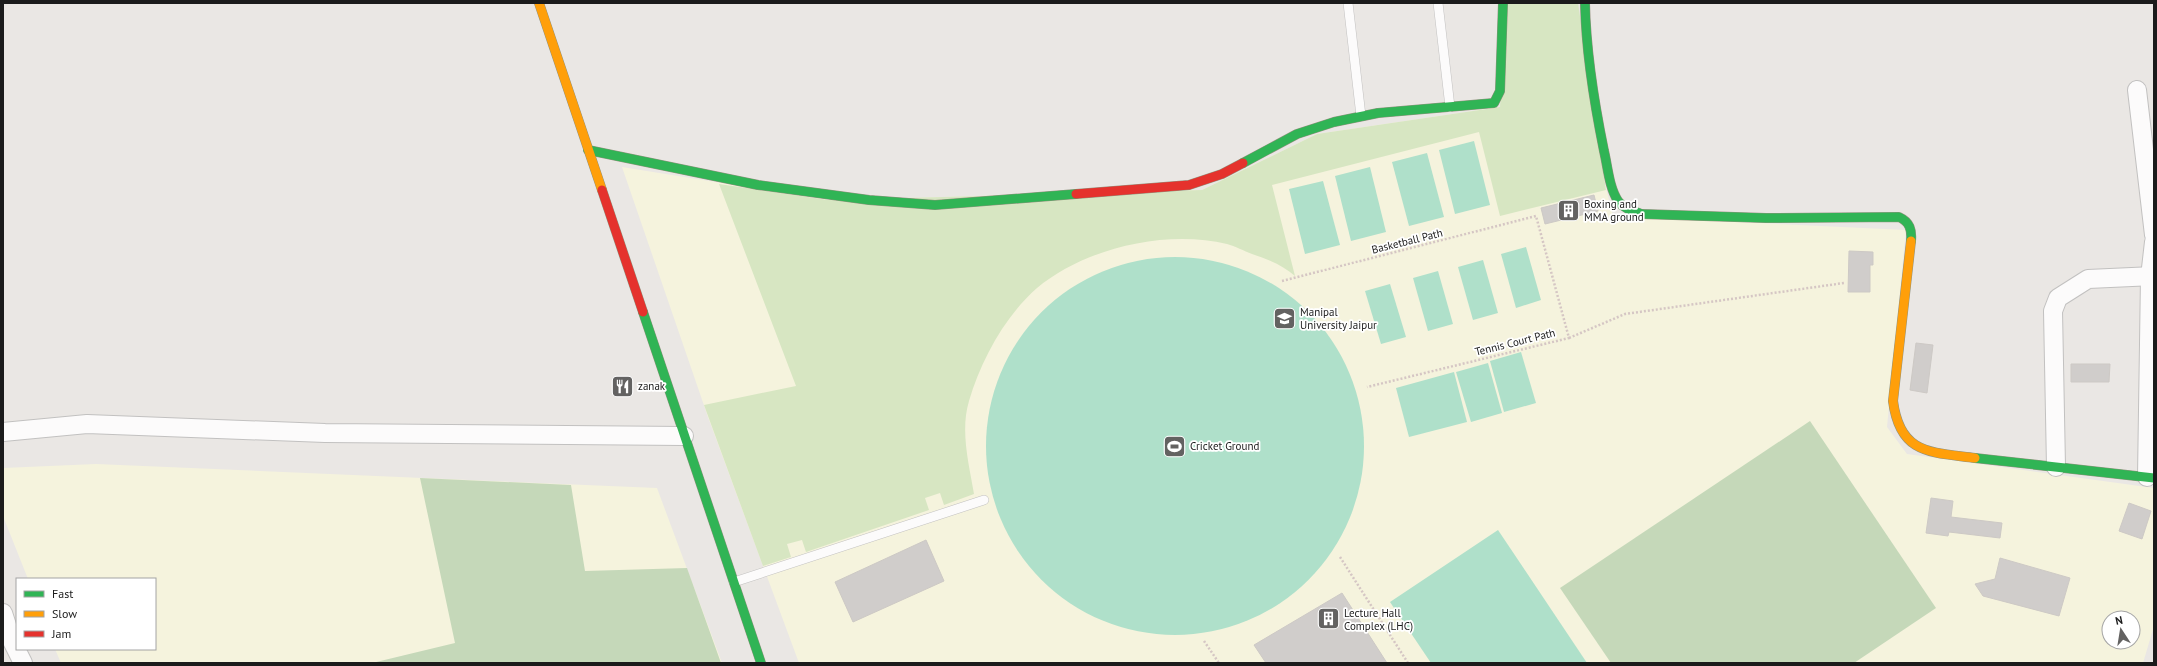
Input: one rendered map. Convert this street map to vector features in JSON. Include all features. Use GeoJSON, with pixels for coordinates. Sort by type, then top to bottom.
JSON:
{"type":"FeatureCollection","features":[{"type":"Feature","properties":{"kind":"street"},"geometry":{"type":"LineString","coordinates":[[538,3],[761,663]]}},
{"type":"Feature","properties":{"kind":"street"},"geometry":{"type":"LineString","coordinates":[[588,150],[758,185],[869,200],[935,204],[1189,185],[1208,181],[1229,172],[1286,139],[1313,128],[1361,116],[1488,105],[1494,103],[1498,98],[1504,3]]}},
{"type":"Feature","properties":{"kind":"street"},"geometry":{"type":"LineString","coordinates":[[1585,3],[1584,36],[1610,184],[1617,200],[1626,210],[1642,214],[1766,218],[1898,217],[1906,220],[1910,225],[1912,234],[1893,401],[1895,422],[1904,438],[1921,448],[1944,454],[2151,478],[2152,276],[2154,242]]}},
{"type":"Feature","properties":{"kind":"street"},"geometry":{"type":"LineString","coordinates":[[2137,90],[2154,235]]}},
{"type":"Feature","properties":{"kind":"street"},"geometry":{"type":"LineString","coordinates":[[2056,467],[2053,312],[2058,298],[2088,279],[2152,276]]}},
{"type":"Feature","properties":{"kind":"street"},"geometry":{"type":"LineString","coordinates":[[3,432],[87,424],[325,433],[684,436]]}},
{"type":"Feature","properties":{"kind":"street"},"geometry":{"type":"LineString","coordinates":[[3,613],[16,649]]}},
{"type":"Feature","properties":{"kind":"street"},"geometry":{"type":"LineString","coordinates":[[16,650],[23,663]]}},
{"type":"Feature","properties":{"kind":"lane"},"geometry":{"type":"LineString","coordinates":[[1348,3],[1361,116]]}},
{"type":"Feature","properties":{"kind":"lane"},"geometry":{"type":"LineString","coordinates":[[1438,3],[1450,108]]}},
{"type":"Feature","properties":{"kind":"lane"},"geometry":{"type":"LineString","coordinates":[[734,582],[984,500]]}},
{"type":"Feature","properties":{"kind":"path","name":"Basketball Path"},"geometry":{"type":"LineString","coordinates":[[1282,281],[1536,216]]}},
{"type":"Feature","properties":{"kind":"path","name":"Tennis Court Path"},"geometry":{"type":"LineString","coordinates":[[1367,387],[1569,338],[1536,216]]}},
{"type":"Feature","properties":{"kind":"path"},"geometry":{"type":"LineString","coordinates":[[1569,338],[1625,314],[1844,284]]}},
{"type":"Feature","properties":{"kind":"path"},"geometry":{"type":"LineString","coordinates":[[1340,557],[1408,663]]}},
{"type":"Feature","properties":{"kind":"path"},"geometry":{"type":"LineString","coordinates":[[1204,641],[1218,663]]}},
{"type":"Feature","properties":{"kind":"shaded area","name":"Manipal University Jaipur"},"geometry":{"type":"Polygon","coordinates":[[[1500,107],[1589,120],[1613,216],[1906,230],[1887,427],[1907,454],[2154,488],[2154,626],[2143,663],[799,663],[708,417],[622,167],[829,200],[1202,190],[1317,134],[1500,107]]]}},
{"type":"Feature","properties":{"kind":"shaded area"},"geometry":{"type":"Polygon","coordinates":[[[96,464],[657,488],[722,663],[61,663],[55,650],[156,650],[156,578],[28,578],[3,516],[3,468],[96,464]]]}},
{"type":"Feature","properties":{"kind":"green space"},"geometry":{"type":"Polygon","coordinates":[[[1506,3],[1578,3],[1606,190],[1500,216],[1479,132],[1272,185],[1295,276],[1275,263],[1233,246],[1203,240],[1178,239],[1127,245],[1078,262],[1056,274],[1025,299],[1005,325],[980,370],[969,401],[965,424],[966,448],[974,494],[944,505],[940,493],[925,498],[929,510],[806,552],[802,540],[787,544],[791,557],[763,566],[704,405],[796,386],[719,184],[829,200],[1202,190],[1317,134],[1500,107],[1506,3]]]}},
{"type":"Feature","properties":{"kind":"green space"},"geometry":{"type":"Polygon","coordinates":[[[1474,141],[1490,205],[1455,214],[1439,150],[1474,141]]]}},
{"type":"Feature","properties":{"kind":"green space"},"geometry":{"type":"Polygon","coordinates":[[[1427,153],[1444,217],[1409,226],[1392,162],[1427,153]]]}},
{"type":"Feature","properties":{"kind":"green space"},"geometry":{"type":"Polygon","coordinates":[[[1370,167],[1386,232],[1351,241],[1335,176],[1370,167]]]}},
{"type":"Feature","properties":{"kind":"green space"},"geometry":{"type":"Polygon","coordinates":[[[1323,181],[1340,245],[1305,254],[1289,189],[1323,181]]]}},
{"type":"Feature","properties":{"kind":"green space"},"geometry":{"type":"Polygon","coordinates":[[[1526,247],[1541,300],[1516,308],[1501,254],[1526,247]]]}},
{"type":"Feature","properties":{"kind":"green space","name":"Cricket Ground"},"geometry":{"type":"Polygon","coordinates":[[[1175,257],[1212,260],[1247,271],[1280,289],[1309,312],[1332,341],[1350,374],[1361,409],[1364,446],[1361,483],[1350,518],[1332,551],[1309,580],[1280,603],[1247,621],[1212,632],[1175,635],[1138,632],[1103,621],[1070,603],[1041,580],[1018,551],[1000,518],[989,483],[986,446],[989,409],[1000,374],[1018,341],[1041,312],[1070,289],[1103,271],[1138,260],[1175,257]]]}},
{"type":"Feature","properties":{"kind":"green space"},"geometry":{"type":"Polygon","coordinates":[[[1483,260],[1498,313],[1473,320],[1458,267],[1483,260]]]}},
{"type":"Feature","properties":{"kind":"green space"},"geometry":{"type":"Polygon","coordinates":[[[1438,271],[1453,324],[1428,331],[1413,278],[1438,271]]]}},
{"type":"Feature","properties":{"kind":"green space"},"geometry":{"type":"Polygon","coordinates":[[[1390,284],[1406,337],[1381,344],[1365,291],[1390,284]]]}},
{"type":"Feature","properties":{"kind":"green space"},"geometry":{"type":"Polygon","coordinates":[[[1521,352],[1536,403],[1504,412],[1490,361],[1521,352]]]}},
{"type":"Feature","properties":{"kind":"green space"},"geometry":{"type":"Polygon","coordinates":[[[1488,363],[1502,413],[1471,422],[1456,372],[1488,363]]]}},
{"type":"Feature","properties":{"kind":"green space"},"geometry":{"type":"Polygon","coordinates":[[[1454,372],[1467,422],[1409,437],[1396,388],[1454,372]]]}},
{"type":"Feature","properties":{"kind":"green space"},"geometry":{"type":"Polygon","coordinates":[[[1810,421],[1936,608],[1854,663],[1611,663],[1560,588],[1810,421]]]}},
{"type":"Feature","properties":{"kind":"green space"},"geometry":{"type":"Polygon","coordinates":[[[420,478],[571,485],[585,571],[687,568],[721,663],[372,663],[455,643],[420,478]]]}},
{"type":"Feature","properties":{"kind":"green space"},"geometry":{"type":"Polygon","coordinates":[[[1498,530],[1587,663],[1431,663],[1390,602],[1498,530]]]}},
{"type":"Feature","properties":{"kind":"building","name":"Boxing and MMA ground"},"geometry":{"type":"Polygon","coordinates":[[[1594,195],[1598,211],[1545,224],[1541,208],[1594,195]]]}},
{"type":"Feature","properties":{"kind":"building"},"geometry":{"type":"Polygon","coordinates":[[[1849,251],[1873,252],[1873,265],[1870,265],[1870,292],[1848,292],[1849,251]]]}},
{"type":"Feature","properties":{"kind":"building"},"geometry":{"type":"Polygon","coordinates":[[[1916,343],[1933,345],[1927,393],[1910,390],[1916,343]]]}},
{"type":"Feature","properties":{"kind":"building"},"geometry":{"type":"Polygon","coordinates":[[[2071,364],[2110,364],[2109,382],[2071,382],[2071,364]]]}},
{"type":"Feature","properties":{"kind":"building"},"geometry":{"type":"Polygon","coordinates":[[[1931,498],[1953,501],[1951,517],[2002,523],[2000,538],[1949,532],[1948,536],[1926,533],[1931,498]]]}},
{"type":"Feature","properties":{"kind":"building"},"geometry":{"type":"Polygon","coordinates":[[[2129,503],[2151,511],[2142,539],[2119,531],[2129,503]]]}},
{"type":"Feature","properties":{"kind":"building"},"geometry":{"type":"Polygon","coordinates":[[[926,540],[944,581],[853,622],[835,582],[926,540]]]}},
{"type":"Feature","properties":{"kind":"building"},"geometry":{"type":"Polygon","coordinates":[[[2000,558],[2070,578],[2059,616],[1983,596],[1975,584],[1995,579],[2000,558]]]}},
{"type":"Feature","properties":{"kind":"building","name":"Lecture Hall Complex (LHC)"},"geometry":{"type":"Polygon","coordinates":[[[1342,593],[1387,663],[1266,663],[1254,645],[1342,593]]]}},
{"type":"Feature","properties":{"kind":"traffic: fast"},"geometry":{"type":"LineString","coordinates":[[1243,163],[1297,134],[1334,122],[1378,113],[1494,103],[1500,91],[1503,3]]}},
{"type":"Feature","properties":{"kind":"traffic: fast"},"geometry":{"type":"LineString","coordinates":[[1585,3],[1589,59],[1600,133],[1611,184],[1615,196],[1623,206],[1642,214],[1766,218],[1899,217],[1906,221],[1910,227],[1911,241]]}},
{"type":"Feature","properties":{"kind":"traffic: fast"},"geometry":{"type":"LineString","coordinates":[[588,150],[758,185],[869,200],[935,205],[1076,194]]}},
{"type":"Feature","properties":{"kind":"traffic: fast"},"geometry":{"type":"LineString","coordinates":[[643,312],[761,663]]}},
{"type":"Feature","properties":{"kind":"traffic: fast"},"geometry":{"type":"LineString","coordinates":[[1975,458],[2154,478]]}},
{"type":"Feature","properties":{"kind":"traffic: slow"},"geometry":{"type":"LineString","coordinates":[[539,3],[602,190]]}},
{"type":"Feature","properties":{"kind":"traffic: slow"},"geometry":{"type":"LineString","coordinates":[[1911,241],[1893,401],[1897,418],[1902,431],[1910,441],[1919,447],[1944,454],[1975,458]]}},
{"type":"Feature","properties":{"kind":"traffic: jam"},"geometry":{"type":"LineString","coordinates":[[1076,194],[1189,185],[1222,174],[1243,163]]}},
{"type":"Feature","properties":{"kind":"traffic: jam"},"geometry":{"type":"LineString","coordinates":[[602,190],[643,312]]}},
{"type":"Feature","properties":{"kind":"place","name":"Boxing and MMA ground"},"geometry":{"type":"Point","coordinates":[1569,210]}},
{"type":"Feature","properties":{"kind":"place","name":"Manipal University Jaipur"},"geometry":{"type":"Point","coordinates":[1285,318]}},
{"type":"Feature","properties":{"kind":"place","name":"zanak"},"geometry":{"type":"Point","coordinates":[623,386]}},
{"type":"Feature","properties":{"kind":"place","name":"Cricket Ground"},"geometry":{"type":"Point","coordinates":[1174,446]}},
{"type":"Feature","properties":{"kind":"place","name":"Lecture Hall Complex (LHC)"},"geometry":{"type":"Point","coordinates":[1328,619]}}]}
